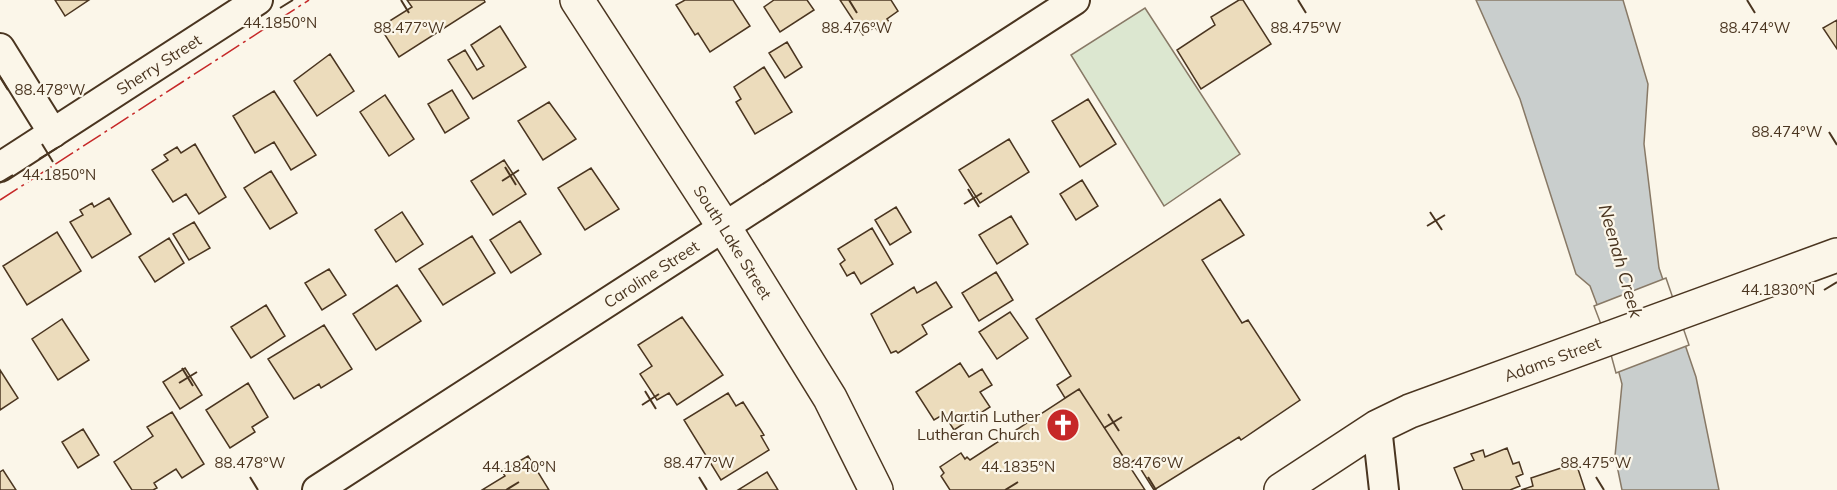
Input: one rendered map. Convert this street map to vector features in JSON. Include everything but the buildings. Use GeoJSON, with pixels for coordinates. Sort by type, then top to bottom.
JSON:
{"type":"FeatureCollection","features":[{"type":"Feature","properties":{"kind":"street","name":"Sherry Street"},"geometry":{"type":"LineString","coordinates":[[0,167],[258,0]]}},
{"type":"Feature","properties":{"kind":"street","name":"South Lake Street"},"geometry":{"type":"LineString","coordinates":[[578,0],[724,227],[830,398],[876,490]]}},
{"type":"Feature","properties":{"kind":"street","name":"Caroline Street"},"geometry":{"type":"LineString","coordinates":[[317,490],[1075,0]]}},
{"type":"Feature","properties":{"kind":"street"},"geometry":{"type":"LineString","coordinates":[[0,48],[53,133]]}},
{"type":"Feature","properties":{"kind":"street","name":"Adams Street"},"geometry":{"type":"LineString","coordinates":[[1281,490],[1377,428],[1410,411],[1837,255]]}},
{"type":"Feature","properties":{"kind":"street"},"geometry":{"type":"LineString","coordinates":[[1377,428],[1384,490]]}},
{"type":"Feature","properties":{"kind":"green space"},"geometry":{"type":"Polygon","coordinates":[[[1145,8],[1240,154],[1164,206],[1071,55],[1145,8]]]}},
{"type":"Feature","properties":{"kind":"water","name":"Neenah Creek"},"geometry":{"type":"Polygon","coordinates":[[[1476,0],[1623,0],[1648,84],[1644,144],[1659,268],[1696,377],[1719,490],[1622,490],[1615,456],[1622,384],[1610,339],[1590,286],[1576,274],[1520,99],[1476,0]]]}},
{"type":"Feature","properties":{"kind":"pier"},"geometry":{"type":"Polygon","coordinates":[[[1666,278],[1689,345],[1616,373],[1594,306],[1666,278]]]}},
{"type":"Feature","properties":{"kind":"power"},"geometry":{"type":"LineString","coordinates":[[0,200],[309,0]]}},
{"type":"Feature","properties":{"kind":"place","name":"Martin Luther Lutheran Church"},"geometry":{"type":"Point","coordinates":[1063,425]}}]}
